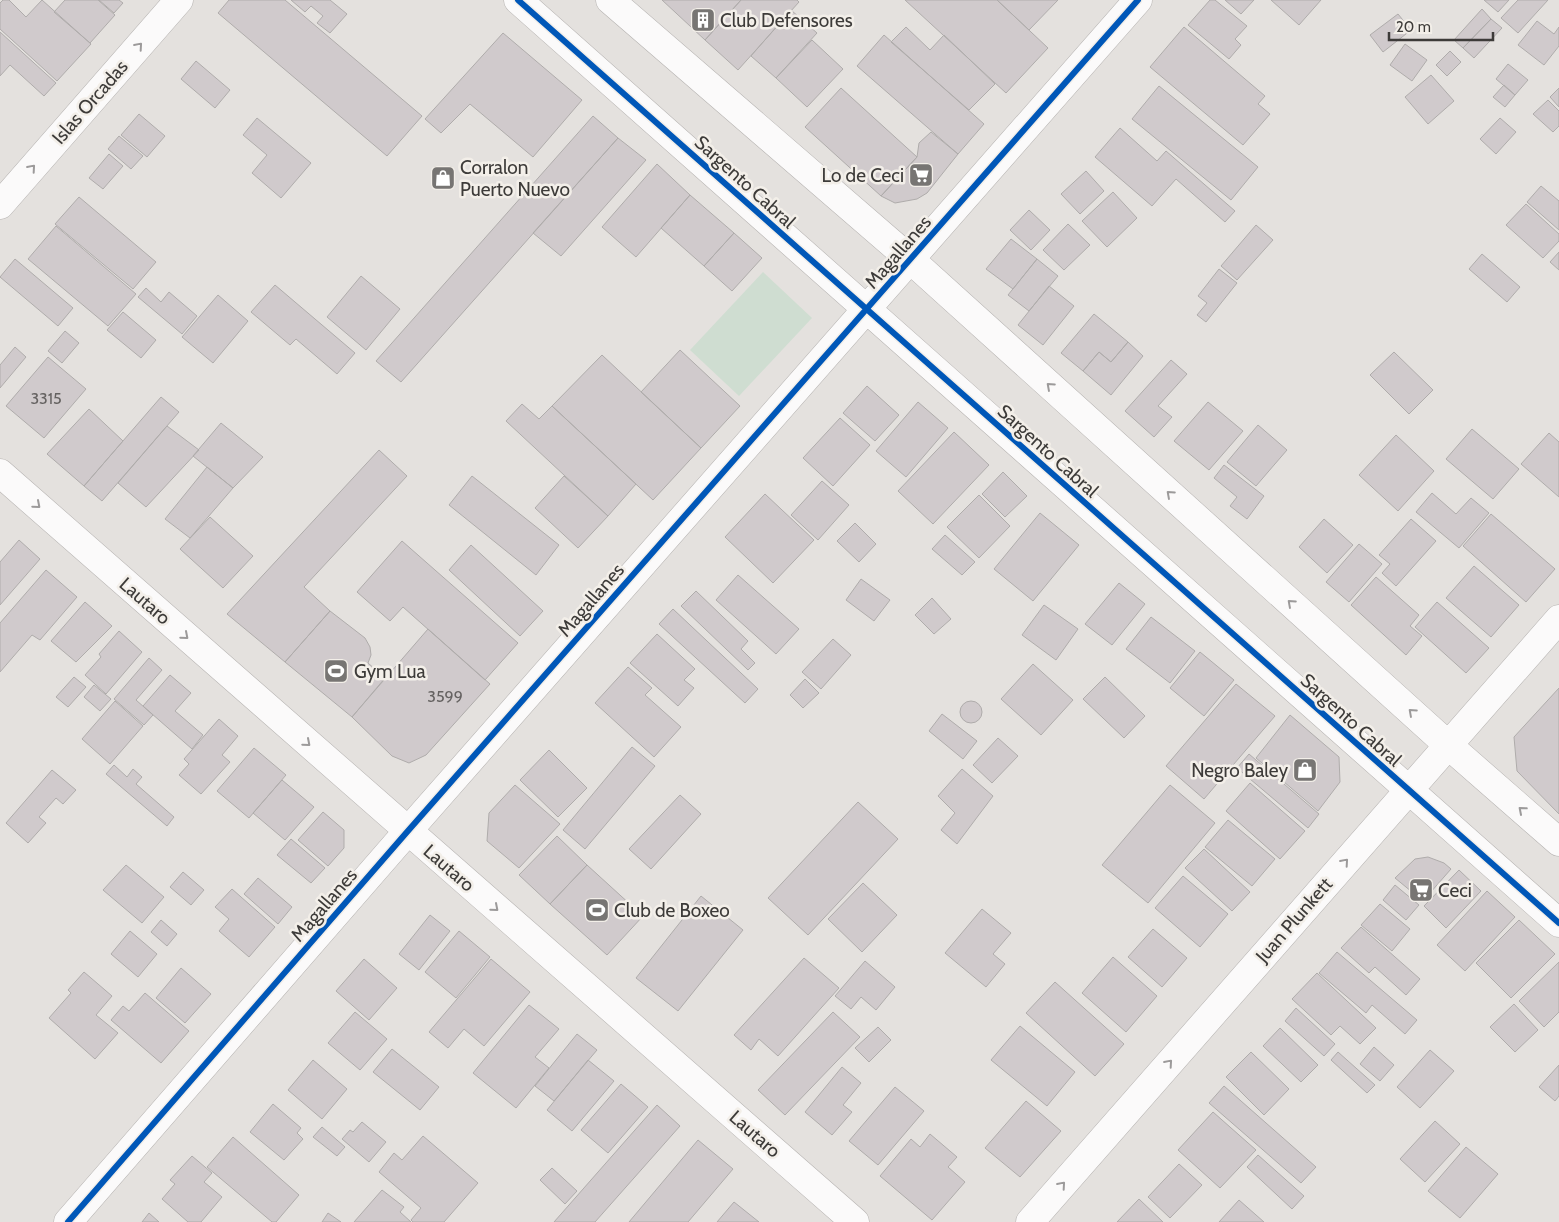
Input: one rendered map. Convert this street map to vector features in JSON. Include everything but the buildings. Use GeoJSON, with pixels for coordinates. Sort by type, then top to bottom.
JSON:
{"type":"FeatureCollection","features":[{"type":"Feature","properties":{"kind":"street","name":"Islas Orcadas"},"geometry":{"type":"LineString","coordinates":[[0,205],[179,0]]}},
{"type":"Feature","properties":{"kind":"street","name":"Sargento Cabral"},"geometry":{"type":"LineString","coordinates":[[518,0],[1559,923]]}},
{"type":"Feature","properties":{"kind":"street"},"geometry":{"type":"LineString","coordinates":[[610,0],[911,260],[1448,745],[1559,842]]}},
{"type":"Feature","properties":{"kind":"street","name":"Magallanes"},"geometry":{"type":"LineString","coordinates":[[68,1222],[407,832],[867,311],[1138,0]]}},
{"type":"Feature","properties":{"kind":"street","name":"Lautaro"},"geometry":{"type":"LineString","coordinates":[[0,473],[407,832],[855,1222]]}},
{"type":"Feature","properties":{"kind":"street","name":"Juan Plunkett"},"geometry":{"type":"LineString","coordinates":[[1030,1222],[1559,619]]}},
{"type":"Feature","properties":{"kind":"green space"},"geometry":{"type":"Polygon","coordinates":[[[763,272],[812,318],[739,396],[690,350],[763,272]]]}},
{"type":"Feature","properties":{"kind":"cycle path"},"geometry":{"type":"LineString","coordinates":[[518,0],[1559,923]]}},
{"type":"Feature","properties":{"kind":"cycle path"},"geometry":{"type":"LineString","coordinates":[[68,1222],[407,832],[1138,0]]}},
{"type":"Feature","properties":{"kind":"place","name":"Club Defensores"},"geometry":{"type":"Point","coordinates":[703,20]}},
{"type":"Feature","properties":{"kind":"place","name":"Lo de Ceci"},"geometry":{"type":"Point","coordinates":[921,175]}},
{"type":"Feature","properties":{"kind":"place","name":"Corralon Puerto Nuevo"},"geometry":{"type":"Point","coordinates":[443,178]}},
{"type":"Feature","properties":{"kind":"place","name":"Gym Lua"},"geometry":{"type":"Point","coordinates":[336,671]}},
{"type":"Feature","properties":{"kind":"place","name":"Negro Baley"},"geometry":{"type":"Point","coordinates":[1305,770]}},
{"type":"Feature","properties":{"kind":"place","name":"Ceci"},"geometry":{"type":"Point","coordinates":[1421,890]}},
{"type":"Feature","properties":{"kind":"place","name":"Club de Boxeo"},"geometry":{"type":"Point","coordinates":[597,910]}}]}
